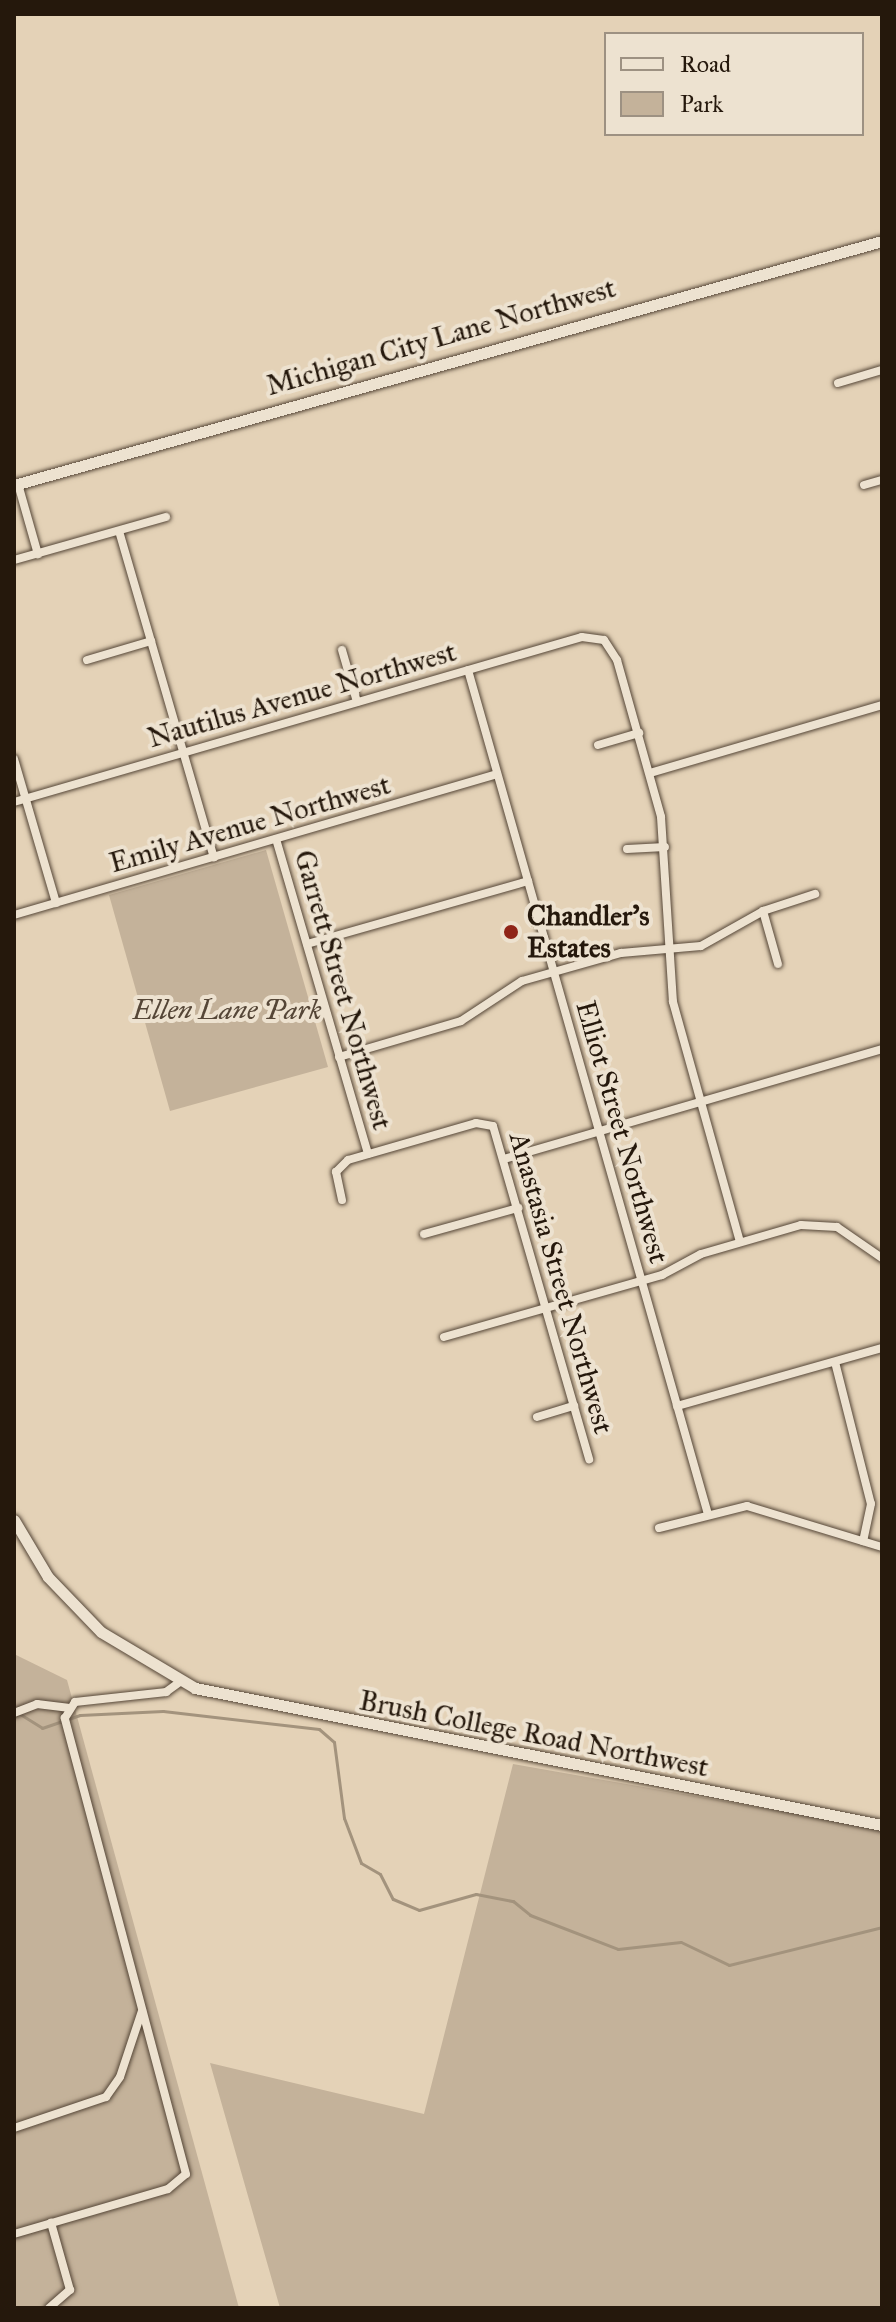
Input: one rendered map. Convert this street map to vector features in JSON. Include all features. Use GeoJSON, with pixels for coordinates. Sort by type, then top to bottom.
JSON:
{"type":"FeatureCollection","features":[{"type":"Feature","properties":{"kind":"street","name":"Michigan City Lane Northwest"},"geometry":{"type":"LineString","coordinates":[[16,484],[882,241]]}},
{"type":"Feature","properties":{"kind":"street"},"geometry":{"type":"LineString","coordinates":[[838,383],[882,370]]}},
{"type":"Feature","properties":{"kind":"street"},"geometry":{"type":"LineString","coordinates":[[864,485],[882,480]]}},
{"type":"Feature","properties":{"kind":"street"},"geometry":{"type":"LineString","coordinates":[[16,484],[38,554]]}},
{"type":"Feature","properties":{"kind":"street"},"geometry":{"type":"LineString","coordinates":[[14,560],[166,517]]}},
{"type":"Feature","properties":{"kind":"street"},"geometry":{"type":"LineString","coordinates":[[119,531],[214,857]]}},
{"type":"Feature","properties":{"kind":"street","name":"Nautilus Avenue Northwest"},"geometry":{"type":"LineString","coordinates":[[14,802],[582,637],[604,640],[612,648],[639,733]]}},
{"type":"Feature","properties":{"kind":"street"},"geometry":{"type":"LineString","coordinates":[[87,660],[151,641]]}},
{"type":"Feature","properties":{"kind":"street"},"geometry":{"type":"LineString","coordinates":[[342,650],[357,702]]}},
{"type":"Feature","properties":{"kind":"street","name":"Elliot Street Northwest"},"geometry":{"type":"LineString","coordinates":[[468,670],[708,1514]]}},
{"type":"Feature","properties":{"kind":"street"},"geometry":{"type":"LineString","coordinates":[[650,773],[882,705]]}},
{"type":"Feature","properties":{"kind":"street"},"geometry":{"type":"LineString","coordinates":[[598,745],[639,733],[665,847],[673,1002],[740,1242]]}},
{"type":"Feature","properties":{"kind":"street"},"geometry":{"type":"LineString","coordinates":[[14,759],[56,903]]}},
{"type":"Feature","properties":{"kind":"street","name":"Emily Avenue Northwest"},"geometry":{"type":"LineString","coordinates":[[14,915],[497,774]]}},
{"type":"Feature","properties":{"kind":"street","name":"Garrett Street Northwest"},"geometry":{"type":"LineString","coordinates":[[276,839],[368,1154]]}},
{"type":"Feature","properties":{"kind":"street"},"geometry":{"type":"LineString","coordinates":[[627,849],[665,847]]}},
{"type":"Feature","properties":{"kind":"street"},"geometry":{"type":"LineString","coordinates":[[307,944],[528,881]]}},
{"type":"Feature","properties":{"kind":"street"},"geometry":{"type":"LineString","coordinates":[[339,1057],[461,1021],[509,986],[553,972],[621,953],[721,939],[763,911],[815,894]]}},
{"type":"Feature","properties":{"kind":"street"},"geometry":{"type":"LineString","coordinates":[[763,911],[778,964]]}},
{"type":"Feature","properties":{"kind":"street"},"geometry":{"type":"LineString","coordinates":[[504,1159],[882,1049]]}},
{"type":"Feature","properties":{"kind":"street","name":"Anastasia Street Northwest"},"geometry":{"type":"LineString","coordinates":[[368,1154],[488,1122],[504,1159],[589,1459]]}},
{"type":"Feature","properties":{"kind":"street"},"geometry":{"type":"LineString","coordinates":[[342,1200],[337,1167],[368,1154]]}},
{"type":"Feature","properties":{"kind":"street"},"geometry":{"type":"LineString","coordinates":[[424,1234],[518,1208]]}},
{"type":"Feature","properties":{"kind":"street"},"geometry":{"type":"LineString","coordinates":[[444,1337],[641,1281],[740,1242],[819,1224],[837,1227],[882,1258]]}},
{"type":"Feature","properties":{"kind":"street"},"geometry":{"type":"LineString","coordinates":[[677,1406],[882,1348]]}},
{"type":"Feature","properties":{"kind":"street"},"geometry":{"type":"LineString","coordinates":[[835,1362],[871,1504],[863,1541]]}},
{"type":"Feature","properties":{"kind":"street"},"geometry":{"type":"LineString","coordinates":[[537,1417],[574,1406]]}},
{"type":"Feature","properties":{"kind":"street"},"geometry":{"type":"LineString","coordinates":[[659,1528],[747,1506],[882,1547]]}},
{"type":"Feature","properties":{"kind":"street","name":"Brush College Road Northwest"},"geometry":{"type":"LineString","coordinates":[[14,1520],[48,1577],[79,1612],[134,1657],[180,1682],[230,1699],[882,1825]]}},
{"type":"Feature","properties":{"kind":"street"},"geometry":{"type":"LineString","coordinates":[[14,1713],[37,1704],[68,1708],[90,1699],[166,1692],[180,1682]]}},
{"type":"Feature","properties":{"kind":"street"},"geometry":{"type":"LineString","coordinates":[[14,2234],[177,2186],[186,2174],[66,1723],[68,1708]]}},
{"type":"Feature","properties":{"kind":"street"},"geometry":{"type":"LineString","coordinates":[[14,2128],[106,2097],[137,2035],[143,2006]]}},
{"type":"Feature","properties":{"kind":"street"},"geometry":{"type":"LineString","coordinates":[[49,2308],[70,2290],[51,2223]]}},
{"type":"Feature","properties":{"kind":"green space","name":"Ellen Lane Park"},"geometry":{"type":"Polygon","coordinates":[[[266,850],[328,1067],[170,1111],[109,895],[266,850]]]}},
{"type":"Feature","properties":{"kind":"green space"},"geometry":{"type":"Polygon","coordinates":[[[14,1654],[67,1680],[239,2308],[14,2308],[14,1654]]]}},
{"type":"Feature","properties":{"kind":"green space"},"geometry":{"type":"Polygon","coordinates":[[[513,1764],[882,1829],[882,2308],[280,2308],[210,2063],[424,2114],[513,1764]]]}},
{"type":"Feature","properties":{"kind":"waterway"},"geometry":{"type":"LineString","coordinates":[[20,1714],[42,1728],[80,1715],[163,1711],[319,1729],[334,1742],[344,1818],[361,1863],[380,1874],[393,1899],[419,1910],[476,1894],[513,1901],[530,1915],[618,1949],[681,1942],[729,1965],[882,1927]]}},
{"type":"Feature","properties":{"kind":"place","name":"Chandler's Estates"},"geometry":{"type":"Point","coordinates":[511,932]}}]}
